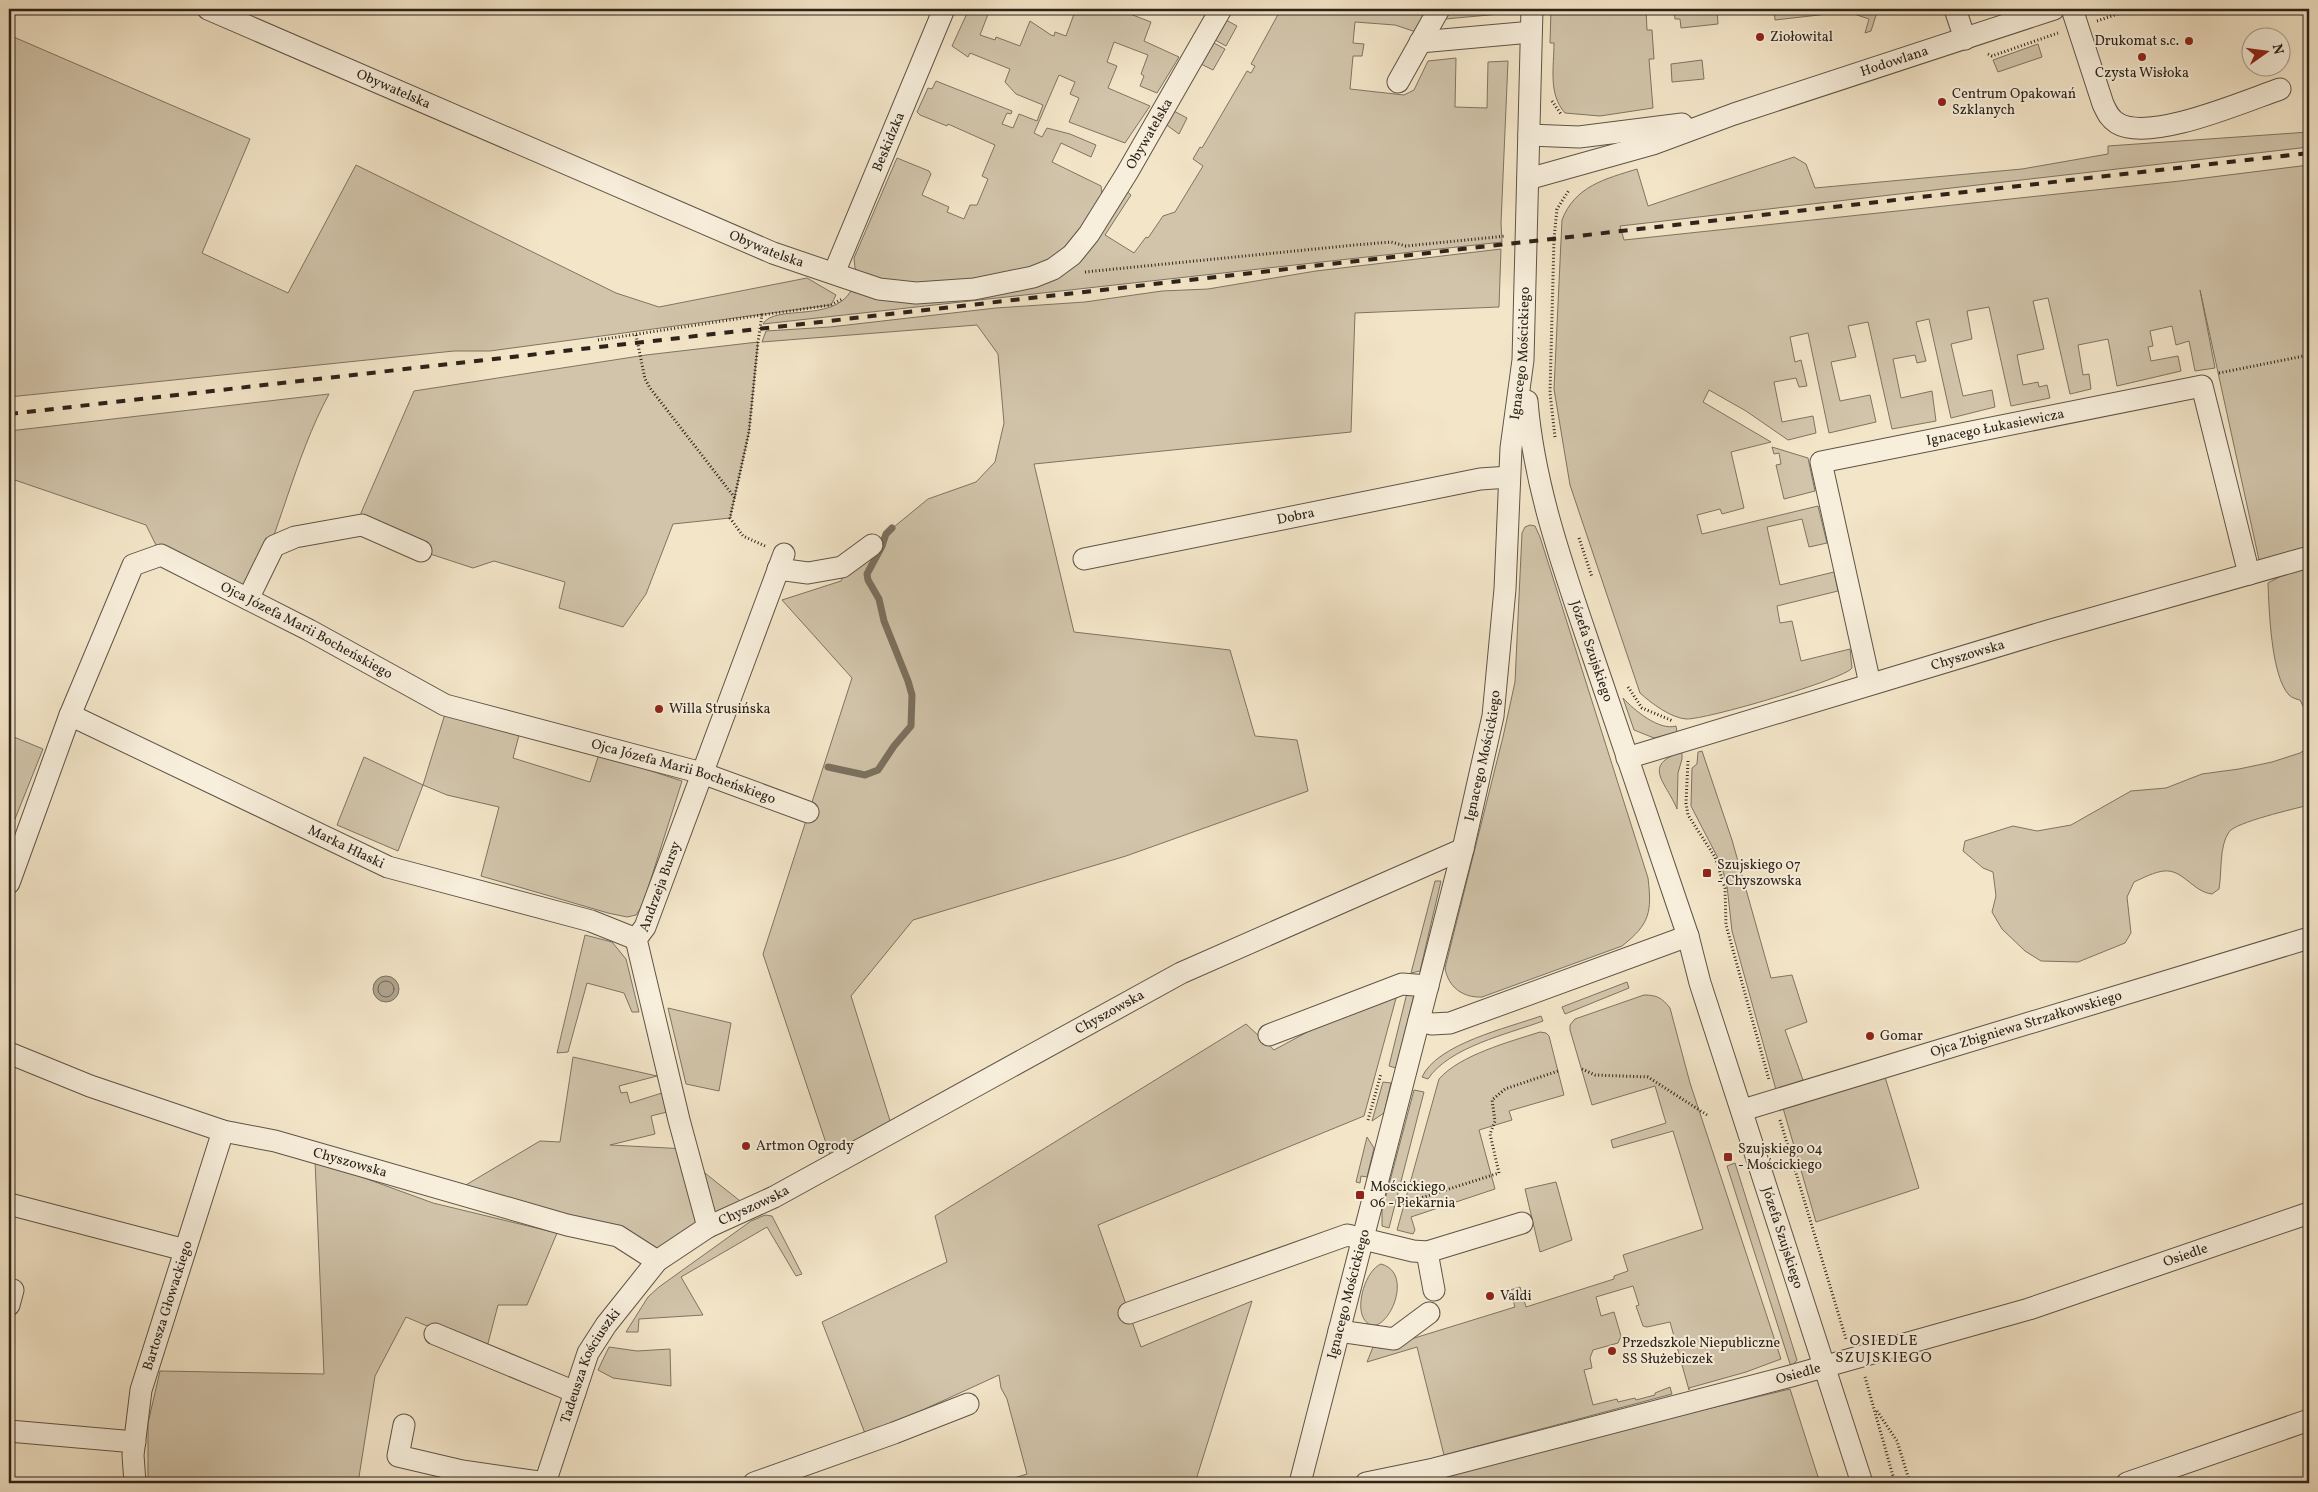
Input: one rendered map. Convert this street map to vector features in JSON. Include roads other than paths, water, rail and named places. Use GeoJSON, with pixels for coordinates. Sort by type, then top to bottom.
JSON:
{"type":"FeatureCollection","features":[{"type":"Feature","properties":{"kind":"street","name":"Obywatelska"},"geometry":{"type":"LineString","coordinates":[[208,9],[773,253],[843,277],[897,292],[974,289],[1033,277],[1053,269],[1067,259],[1089,234],[1116,192],[1221,9]]}},
{"type":"Feature","properties":{"kind":"street","name":"Beskidzka"},"geometry":{"type":"LineString","coordinates":[[843,277],[944,9]]}},
{"type":"Feature","properties":{"kind":"street"},"geometry":{"type":"LineString","coordinates":[[1398,82],[1439,9]]}},
{"type":"Feature","properties":{"kind":"street","name":"Ignacego Mościckiego"},"geometry":{"type":"LineString","coordinates":[[1300,1483],[1463,850],[1493,716],[1505,589],[1509,477],[1524,360],[1532,9]]}},
{"type":"Feature","properties":{"kind":"street"},"geometry":{"type":"LineString","coordinates":[[1955,9],[1965,39]]}},
{"type":"Feature","properties":{"kind":"street","name":"Hodowlana"},"geometry":{"type":"LineString","coordinates":[[1528,179],[1653,144],[1734,114],[2054,9]]}},
{"type":"Feature","properties":{"kind":"street"},"geometry":{"type":"LineString","coordinates":[[2072,9],[2103,104],[2108,115],[2117,123],[2129,127],[2148,127],[2192,120],[2280,89]]}},
{"type":"Feature","properties":{"kind":"street"},"geometry":{"type":"LineString","coordinates":[[1420,42],[1531,32]]}},
{"type":"Feature","properties":{"kind":"street","name":"Hodowlana"},"geometry":{"type":"LineString","coordinates":[[1529,135],[1579,137],[1690,123],[1734,114]]}},
{"type":"Feature","properties":{"kind":"street","name":"Józefa Szujskiego"},"geometry":{"type":"LineString","coordinates":[[1524,360],[1530,441],[1538,477],[1580,618],[1688,936],[1700,982],[1743,1110],[1862,1483]]}},
{"type":"Feature","properties":{"kind":"street","name":"Ignacego Łukasiewicza"},"geometry":{"type":"LineString","coordinates":[[1870,684],[1821,462],[2202,386],[2249,574]]}},
{"type":"Feature","properties":{"kind":"street","name":"Dobra"},"geometry":{"type":"LineString","coordinates":[[1084,559],[1480,479],[1509,477]]}},
{"type":"Feature","properties":{"kind":"street"},"geometry":{"type":"LineString","coordinates":[[248,599],[274,546],[295,537],[362,525],[421,551]]}},
{"type":"Feature","properties":{"kind":"street","name":"Andrzeja Bursy"},"geometry":{"type":"LineString","coordinates":[[708,1227],[679,1120],[636,939],[645,927],[781,562],[808,573],[842,566],[872,545]]}},
{"type":"Feature","properties":{"kind":"street","name":"Ojca Józefa Marii Bocheńskiego"},"geometry":{"type":"LineString","coordinates":[[9,883],[70,715],[133,564],[161,555],[309,630],[445,705],[702,773],[808,812]]}},
{"type":"Feature","properties":{"kind":"street","name":"Chyszowska"},"geometry":{"type":"LineString","coordinates":[[1628,758],[1870,684],[2309,557]]}},
{"type":"Feature","properties":{"kind":"street","name":"Marka Hłaski"},"geometry":{"type":"LineString","coordinates":[[70,715],[388,867],[591,921],[636,939]]}},
{"type":"Feature","properties":{"kind":"street","name":"Chyszowska"},"geometry":{"type":"LineString","coordinates":[[9,1052],[90,1086],[223,1131],[275,1141],[558,1222],[618,1236],[657,1261],[708,1227],[774,1196],[1181,973],[1463,850]]}},
{"type":"Feature","properties":{"kind":"street"},"geometry":{"type":"LineString","coordinates":[[1419,1021],[1450,1023],[1688,936]]}},
{"type":"Feature","properties":{"kind":"street","name":"Ojca Zbigniewa Strzałkowskiego"},"geometry":{"type":"LineString","coordinates":[[1743,1110],[2309,938]]}},
{"type":"Feature","properties":{"kind":"street"},"geometry":{"type":"LineString","coordinates":[[1269,1034],[1402,984],[1428,986]]}},
{"type":"Feature","properties":{"kind":"street","name":"Bartosza Głowackiego"},"geometry":{"type":"LineString","coordinates":[[135,1483],[133,1456],[141,1390],[223,1131]]}},
{"type":"Feature","properties":{"kind":"street"},"geometry":{"type":"LineString","coordinates":[[9,1204],[29,1217],[185,1250]]}},
{"type":"Feature","properties":{"kind":"street","name":"Osiedle"},"geometry":{"type":"LineString","coordinates":[[1366,1483],[1434,1469],[1826,1367],[2029,1309],[2309,1213]]}},
{"type":"Feature","properties":{"kind":"street"},"geometry":{"type":"LineString","coordinates":[[1128,1313],[1347,1235],[1427,1252],[1522,1223]]}},
{"type":"Feature","properties":{"kind":"street"},"geometry":{"type":"LineString","coordinates":[[1427,1252],[1434,1290]]}},
{"type":"Feature","properties":{"kind":"street","name":"Tadeusza Kościuszki"},"geometry":{"type":"LineString","coordinates":[[546,1483],[588,1353],[657,1261]]}},
{"type":"Feature","properties":{"kind":"street"},"geometry":{"type":"LineString","coordinates":[[1339,1331],[1394,1339],[1429,1313]]}},
{"type":"Feature","properties":{"kind":"street"},"geometry":{"type":"LineString","coordinates":[[435,1334],[575,1392]]}},
{"type":"Feature","properties":{"kind":"street"},"geometry":{"type":"LineString","coordinates":[[754,1483],[894,1433],[968,1404]]}},
{"type":"Feature","properties":{"kind":"street"},"geometry":{"type":"LineString","coordinates":[[2127,1483],[2309,1420]]}},
{"type":"Feature","properties":{"kind":"street"},"geometry":{"type":"LineString","coordinates":[[404,1425],[398,1456],[462,1471],[546,1483]]}},
{"type":"Feature","properties":{"kind":"street"},"geometry":{"type":"LineString","coordinates":[[9,1431],[135,1442]]}},
{"type":"Feature","properties":{"kind":"water"},"geometry":{"type":"Polygon","coordinates":[[[386,976],[395,980],[399,989],[395,998],[386,1002],[377,998],[373,989],[377,980],[386,976]]]}},
{"type":"Feature","properties":{"kind":"waterway"},"geometry":{"type":"LineString","coordinates":[[828,767],[865,775],[878,770],[894,746],[911,726],[912,695],[908,681],[884,621],[879,599],[868,580],[867,574],[882,546],[886,534],[892,528]]}},
{"type":"Feature","properties":{"kind":"railway"},"geometry":{"type":"LineString","coordinates":[[9,414],[2309,153]]}},
{"type":"Feature","properties":{"kind":"place","name":"Ziołowital"},"geometry":{"type":"Point","coordinates":[1760,37]}},
{"type":"Feature","properties":{"kind":"place","name":"Drukomat s.c."},"geometry":{"type":"Point","coordinates":[2189,41]}},
{"type":"Feature","properties":{"kind":"place","name":"Czysta Wisłoka"},"geometry":{"type":"Point","coordinates":[2142,57]}},
{"type":"Feature","properties":{"kind":"place","name":"Centrum Opakowań Szklanych"},"geometry":{"type":"Point","coordinates":[1942,102]}},
{"type":"Feature","properties":{"kind":"place","name":"Willa Strusińska"},"geometry":{"type":"Point","coordinates":[659,709]}},
{"type":"Feature","properties":{"kind":"place","name":"Szujskiego 07 - Chyszowska"},"geometry":{"type":"Point","coordinates":[1707,873]}},
{"type":"Feature","properties":{"kind":"place","name":"Gomar"},"geometry":{"type":"Point","coordinates":[1870,1036]}},
{"type":"Feature","properties":{"kind":"place","name":"Artmon Ogrody"},"geometry":{"type":"Point","coordinates":[746,1146]}},
{"type":"Feature","properties":{"kind":"place","name":"Szujskiego 04 - Mościckiego"},"geometry":{"type":"Point","coordinates":[1728,1157]}},
{"type":"Feature","properties":{"kind":"place","name":"Mościckiego 06 - Piekarnia"},"geometry":{"type":"Point","coordinates":[1360,1195]}},
{"type":"Feature","properties":{"kind":"place","name":"Valdi"},"geometry":{"type":"Point","coordinates":[1490,1296]}},
{"type":"Feature","properties":{"kind":"place","name":"Przedszkole Niepubliczne SS Służebiczek"},"geometry":{"type":"Point","coordinates":[1612,1351]}},
{"type":"Feature","properties":{"kind":"district","name":"OSIEDLE SZUJSKIEGO"},"geometry":{"type":"Point","coordinates":[1884,1350]}}]}
